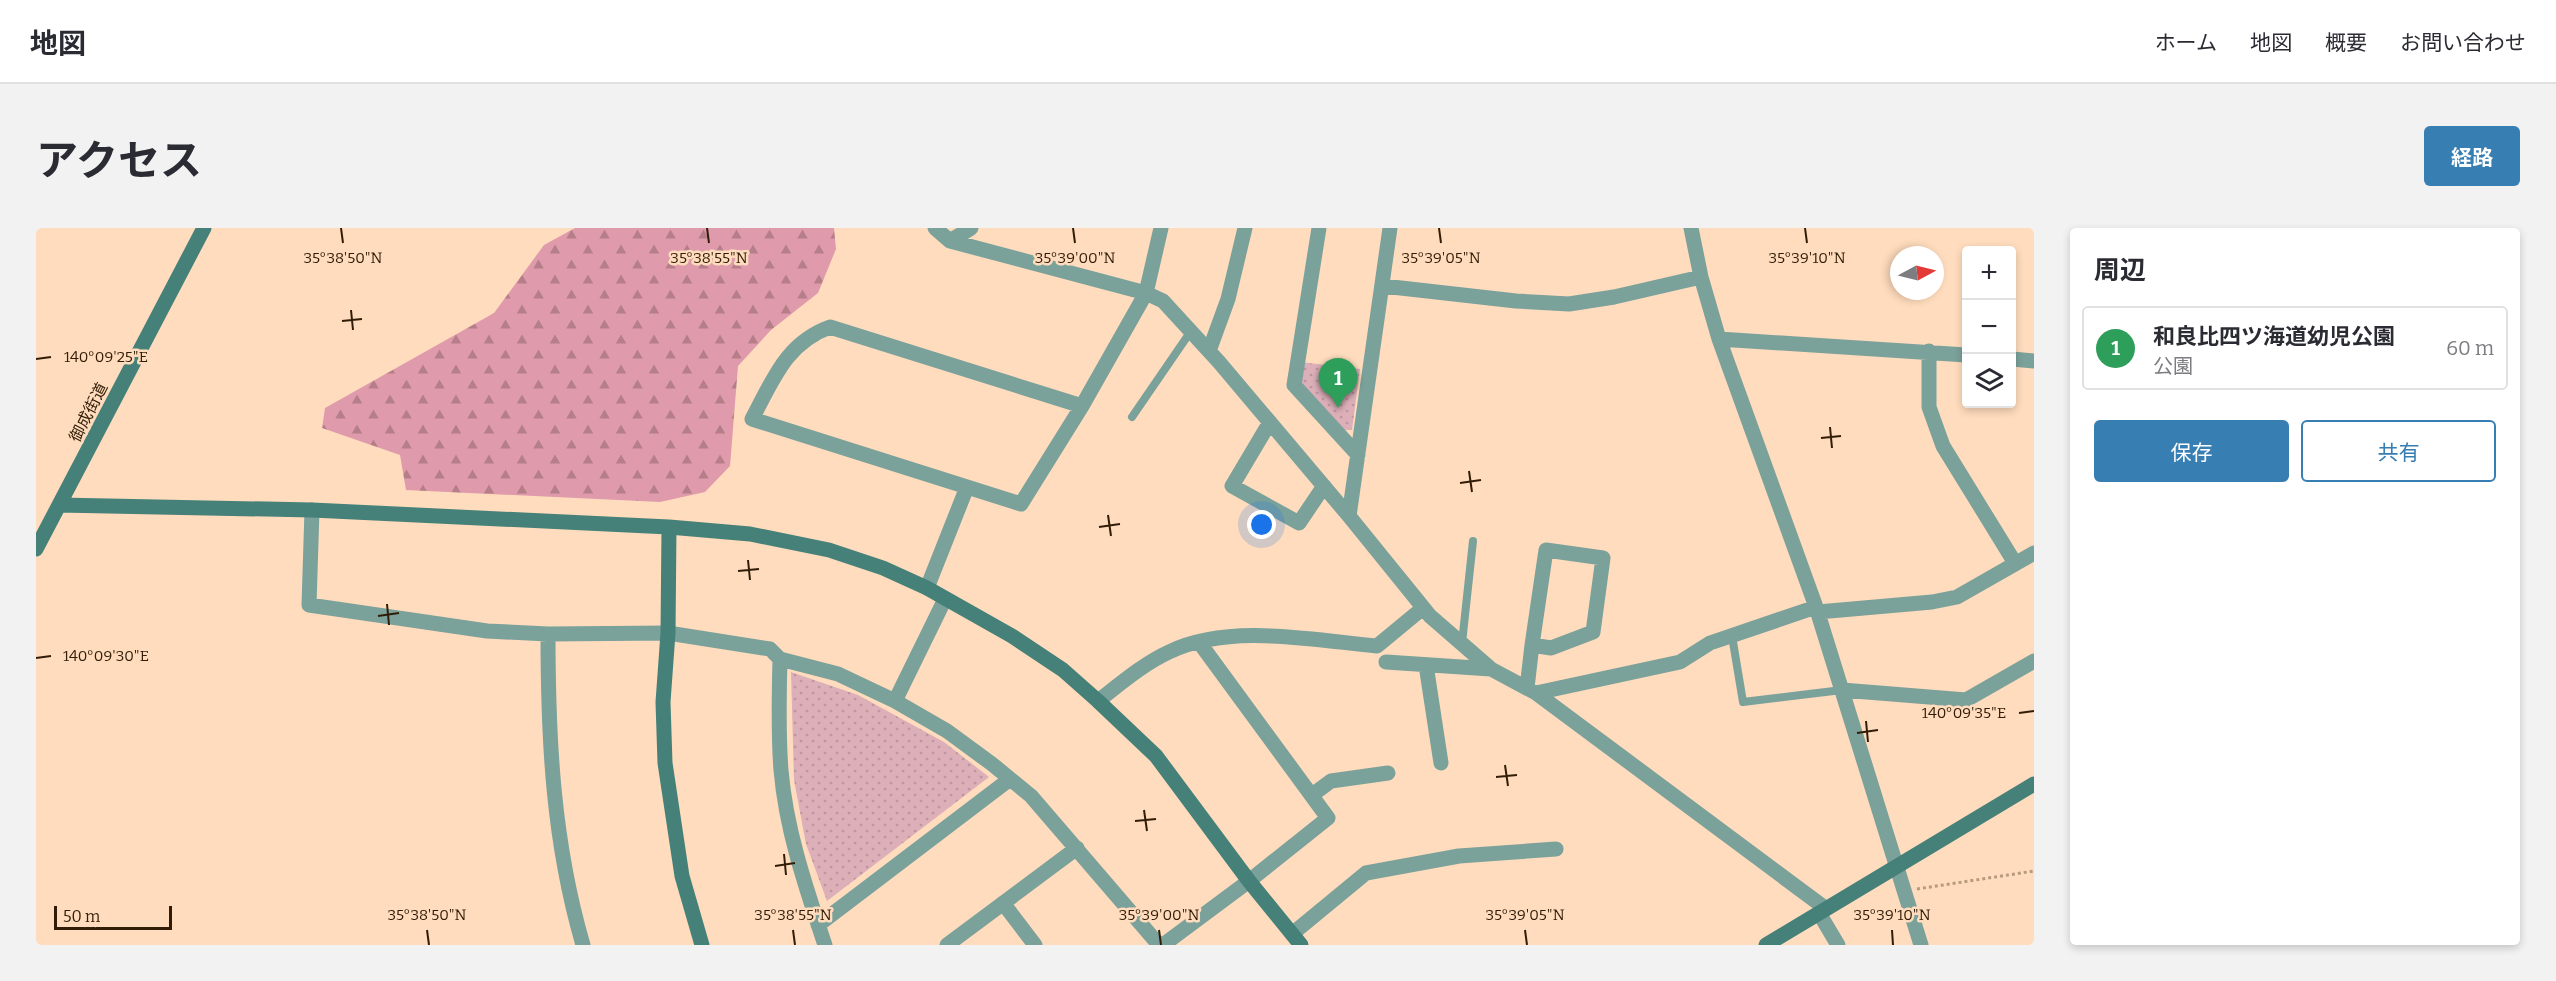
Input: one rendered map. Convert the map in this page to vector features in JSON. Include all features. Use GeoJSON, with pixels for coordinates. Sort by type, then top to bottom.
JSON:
{"type":"FeatureCollection","features":[{"type":"Feature","properties":{"kind":"street","name":"御成街道"},"geometry":{"type":"LineString","coordinates":[[36,549],[204,228]]}},
{"type":"Feature","properties":{"kind":"street"},"geometry":{"type":"LineString","coordinates":[[935,228],[951,241],[1146,293],[1163,301],[1270,422],[1424,608],[1491,669],[1532,691],[1822,911],[1838,945]]}},
{"type":"Feature","properties":{"kind":"street"},"geometry":{"type":"LineString","coordinates":[[951,241],[971,228]]}},
{"type":"Feature","properties":{"kind":"street"},"geometry":{"type":"LineString","coordinates":[[1082,406],[830,327],[815,332],[785,358],[752,419],[1021,504],[1082,406],[1146,293],[1161,228]]}},
{"type":"Feature","properties":{"kind":"street"},"geometry":{"type":"LineString","coordinates":[[1209,351],[1228,299],[1245,228]]}},
{"type":"Feature","properties":{"kind":"street"},"geometry":{"type":"LineString","coordinates":[[1318,228],[1294,385],[1358,454]]}},
{"type":"Feature","properties":{"kind":"street"},"geometry":{"type":"LineString","coordinates":[[1349,516],[1390,228]]}},
{"type":"Feature","properties":{"kind":"street"},"geometry":{"type":"LineString","coordinates":[[1691,228],[1701,277],[1719,339],[1817,609],[1921,945]]}},
{"type":"Feature","properties":{"kind":"street"},"geometry":{"type":"LineString","coordinates":[[1383,286],[1516,301],[1569,304],[1614,297],[1701,277]]}},
{"type":"Feature","properties":{"kind":"street"},"geometry":{"type":"LineString","coordinates":[[1719,339],[1962,355]]}},
{"type":"Feature","properties":{"kind":"street"},"geometry":{"type":"LineString","coordinates":[[1929,351],[1929,407],[1943,446],[2015,563]]}},
{"type":"Feature","properties":{"kind":"street"},"geometry":{"type":"LineString","coordinates":[[2016,359],[2034,361]]}},
{"type":"Feature","properties":{"kind":"street"},"geometry":{"type":"LineString","coordinates":[[1270,422],[1232,486],[1299,523],[1324,486]]}},
{"type":"Feature","properties":{"kind":"street"},"geometry":{"type":"LineString","coordinates":[[927,588],[967,487]]}},
{"type":"Feature","properties":{"kind":"street"},"geometry":{"type":"LineString","coordinates":[[59,505],[312,510],[669,527],[750,534],[830,550],[883,568],[927,588],[1012,636],[1063,670],[1098,701],[1156,756],[1249,881],[1297,940],[1366,873],[1459,856],[1556,849]]}},
{"type":"Feature","properties":{"kind":"street"},"geometry":{"type":"LineString","coordinates":[[312,510],[309,605],[488,631],[548,634],[668,633],[770,649],[780,658],[838,674],[895,700],[947,731],[1031,796],[1161,945],[1249,881],[1328,818],[1198,642]]}},
{"type":"Feature","properties":{"kind":"street"},"geometry":{"type":"LineString","coordinates":[[669,527],[668,633],[663,702],[665,763],[682,876],[702,945]]}},
{"type":"Feature","properties":{"kind":"street"},"geometry":{"type":"LineString","coordinates":[[1532,645],[1551,648],[1593,632],[1603,558],[1546,550],[1532,645],[1532,691]]}},
{"type":"Feature","properties":{"kind":"street"},"geometry":{"type":"LineString","coordinates":[[1532,691],[1680,662],[1710,643],[1817,609],[1932,602],[1957,597],[2034,553]]}},
{"type":"Feature","properties":{"kind":"street"},"geometry":{"type":"LineString","coordinates":[[895,700],[945,599]]}},
{"type":"Feature","properties":{"kind":"street"},"geometry":{"type":"LineString","coordinates":[[1098,701],[1135,672],[1169,651],[1198,642],[1257,635],[1377,646],[1424,608]]}},
{"type":"Feature","properties":{"kind":"street"},"geometry":{"type":"LineString","coordinates":[[548,634],[548,725],[556,819],[583,945]]}},
{"type":"Feature","properties":{"kind":"street"},"geometry":{"type":"LineString","coordinates":[[780,658],[778,726],[781,772],[791,835],[801,874],[825,945]]}},
{"type":"Feature","properties":{"kind":"street"},"geometry":{"type":"LineString","coordinates":[[1386,662],[1491,669]]}},
{"type":"Feature","properties":{"kind":"street"},"geometry":{"type":"LineString","coordinates":[[1842,690],[1966,700],[2034,662]]}},
{"type":"Feature","properties":{"kind":"street"},"geometry":{"type":"LineString","coordinates":[[1426,664],[1441,763]]}},
{"type":"Feature","properties":{"kind":"street"},"geometry":{"type":"LineString","coordinates":[[1312,795],[1331,781],[1388,773]]}},
{"type":"Feature","properties":{"kind":"street"},"geometry":{"type":"LineString","coordinates":[[818,925],[1011,779]]}},
{"type":"Feature","properties":{"kind":"street"},"geometry":{"type":"LineString","coordinates":[[1766,945],[2034,784]]}},
{"type":"Feature","properties":{"kind":"street"},"geometry":{"type":"LineString","coordinates":[[947,945],[1077,848]]}},
{"type":"Feature","properties":{"kind":"street"},"geometry":{"type":"LineString","coordinates":[[1003,903],[1035,945]]}},
{"type":"Feature","properties":{"kind":"lane"},"geometry":{"type":"LineString","coordinates":[[1132,417],[1191,331]]}},
{"type":"Feature","properties":{"kind":"lane"},"geometry":{"type":"LineString","coordinates":[[1462,644],[1473,540]]}},
{"type":"Feature","properties":{"kind":"lane"},"geometry":{"type":"LineString","coordinates":[[1732,636],[1743,702],[1842,690]]}},
{"type":"Feature","properties":{"kind":"path"},"geometry":{"type":"LineString","coordinates":[[1904,891],[2034,871]]}},
{"type":"Feature","properties":{"kind":"green space"},"geometry":{"type":"Polygon","coordinates":[[[575,228],[834,228],[836,249],[818,293],[771,330],[738,366],[730,466],[705,492],[660,502],[406,490],[400,455],[322,428],[325,408],[494,313],[544,245],[575,228]]]}},
{"type":"Feature","properties":{"kind":"shaded area"},"geometry":{"type":"Polygon","coordinates":[[[1300,362],[1360,369],[1352,430],[1339,430],[1302,386],[1300,362]]]}},
{"type":"Feature","properties":{"kind":"shaded area"},"geometry":{"type":"Polygon","coordinates":[[[791,672],[858,695],[944,742],[989,777],[827,901],[806,844],[794,780],[791,672]]]}},
{"type":"Feature","properties":{"kind":"place","name":"和良比四ツ海道幼児公園"},"geometry":{"type":"Point","coordinates":[1338,408]}}]}
